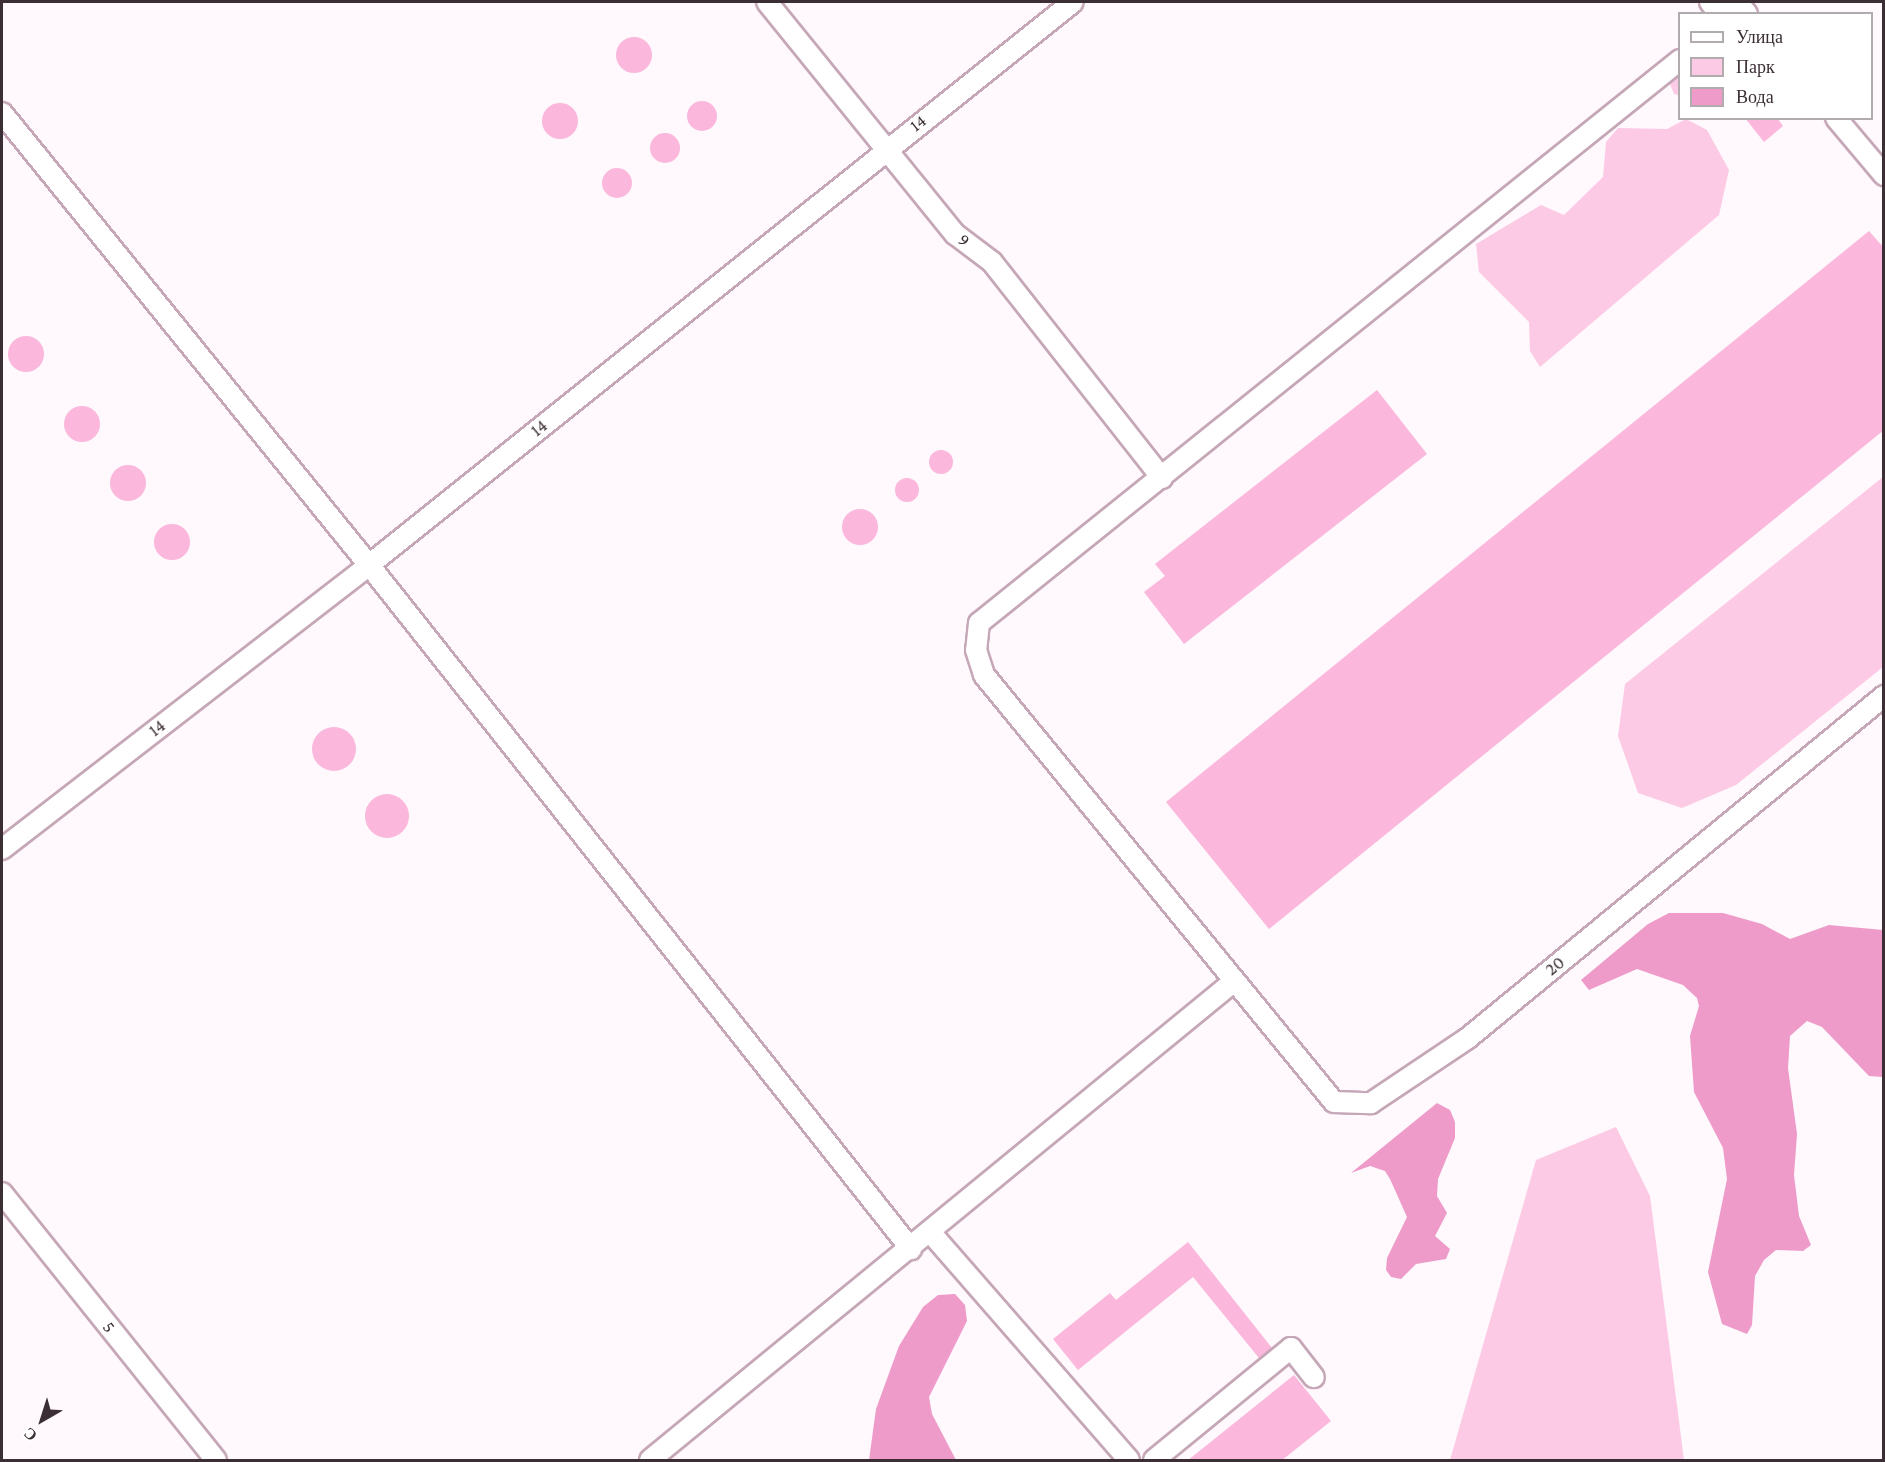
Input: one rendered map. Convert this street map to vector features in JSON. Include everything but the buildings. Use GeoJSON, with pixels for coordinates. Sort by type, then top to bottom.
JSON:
{"type":"FeatureCollection","features":[{"type":"Feature","properties":{"kind":"lane","name":"9"},"geometry":{"type":"LineString","coordinates":[[767,2],[955,234],[992,262],[1162,478]]}},
{"type":"Feature","properties":{"kind":"lane","name":"14"},"geometry":{"type":"LineString","coordinates":[[2,849],[369,565],[885,149],[1073,2]]}},
{"type":"Feature","properties":{"kind":"lane"},"geometry":{"type":"LineString","coordinates":[[1710,2],[1714,7],[1744,9]]}},
{"type":"Feature","properties":{"kind":"lane","name":"20"},"geometry":{"type":"LineString","coordinates":[[1678,62],[979,623],[976,650],[984,675],[1232,983],[1334,1102],[1371,1103],[1468,1038],[1884,696]]}},
{"type":"Feature","properties":{"kind":"lane"},"geometry":{"type":"LineString","coordinates":[[2,113],[369,565],[911,1249]]}},
{"type":"Feature","properties":{"kind":"lane"},"geometry":{"type":"LineString","coordinates":[[1838,120],[1884,175]]}},
{"type":"Feature","properties":{"kind":"lane"},"geometry":{"type":"LineString","coordinates":[[650,1461],[931,1233],[1232,983]]}},
{"type":"Feature","properties":{"kind":"lane","name":"5"},"geometry":{"type":"LineString","coordinates":[[2,1193],[216,1461]]}},
{"type":"Feature","properties":{"kind":"lane"},"geometry":{"type":"LineString","coordinates":[[931,1233],[1129,1461]]}},
{"type":"Feature","properties":{"kind":"lane"},"geometry":{"type":"LineString","coordinates":[[1154,1461],[1291,1348],[1314,1377]]}},
{"type":"Feature","properties":{"kind":"green space"},"geometry":{"type":"Polygon","coordinates":[[[1678,72],[1678,95],[1674,94],[1670,84],[1678,72]]]}},
{"type":"Feature","properties":{"kind":"green space"},"geometry":{"type":"Polygon","coordinates":[[[1688,120],[1707,130],[1729,170],[1719,215],[1540,367],[1530,351],[1529,322],[1479,272],[1476,244],[1541,205],[1564,215],[1603,177],[1606,142],[1618,128],[1667,129],[1688,120]]]}},
{"type":"Feature","properties":{"kind":"green space"},"geometry":{"type":"Polygon","coordinates":[[[1883,477],[1883,667],[1736,785],[1682,808],[1638,793],[1618,736],[1625,684],[1883,477]]]}},
{"type":"Feature","properties":{"kind":"green space"},"geometry":{"type":"Polygon","coordinates":[[[1616,1127],[1650,1196],[1684,1460],[1450,1460],[1536,1160],[1616,1127]]]}},
{"type":"Feature","properties":{"kind":"water"},"geometry":{"type":"Polygon","coordinates":[[[1669,913],[1723,913],[1762,924],[1790,939],[1829,925],[1883,930],[1883,1077],[1869,1076],[1822,1027],[1807,1021],[1790,1036],[1788,1068],[1797,1134],[1794,1175],[1799,1216],[1811,1245],[1803,1251],[1776,1250],[1764,1260],[1755,1276],[1752,1325],[1747,1334],[1722,1324],[1708,1272],[1727,1179],[1723,1148],[1694,1092],[1690,1036],[1699,1006],[1697,998],[1683,985],[1637,969],[1589,990],[1581,980],[1648,924],[1669,913]]]}},
{"type":"Feature","properties":{"kind":"water"},"geometry":{"type":"Polygon","coordinates":[[[1437,1103],[1450,1110],[1455,1122],[1455,1138],[1438,1179],[1437,1196],[1447,1213],[1435,1236],[1450,1249],[1446,1259],[1416,1264],[1401,1279],[1391,1277],[1386,1270],[1387,1258],[1407,1217],[1385,1171],[1370,1166],[1351,1173],[1437,1103]]]}},
{"type":"Feature","properties":{"kind":"water"},"geometry":{"type":"Polygon","coordinates":[[[955,1294],[965,1305],[967,1321],[929,1397],[932,1414],[956,1460],[869,1460],[876,1409],[899,1346],[923,1307],[938,1295],[955,1294]]]}}]}
